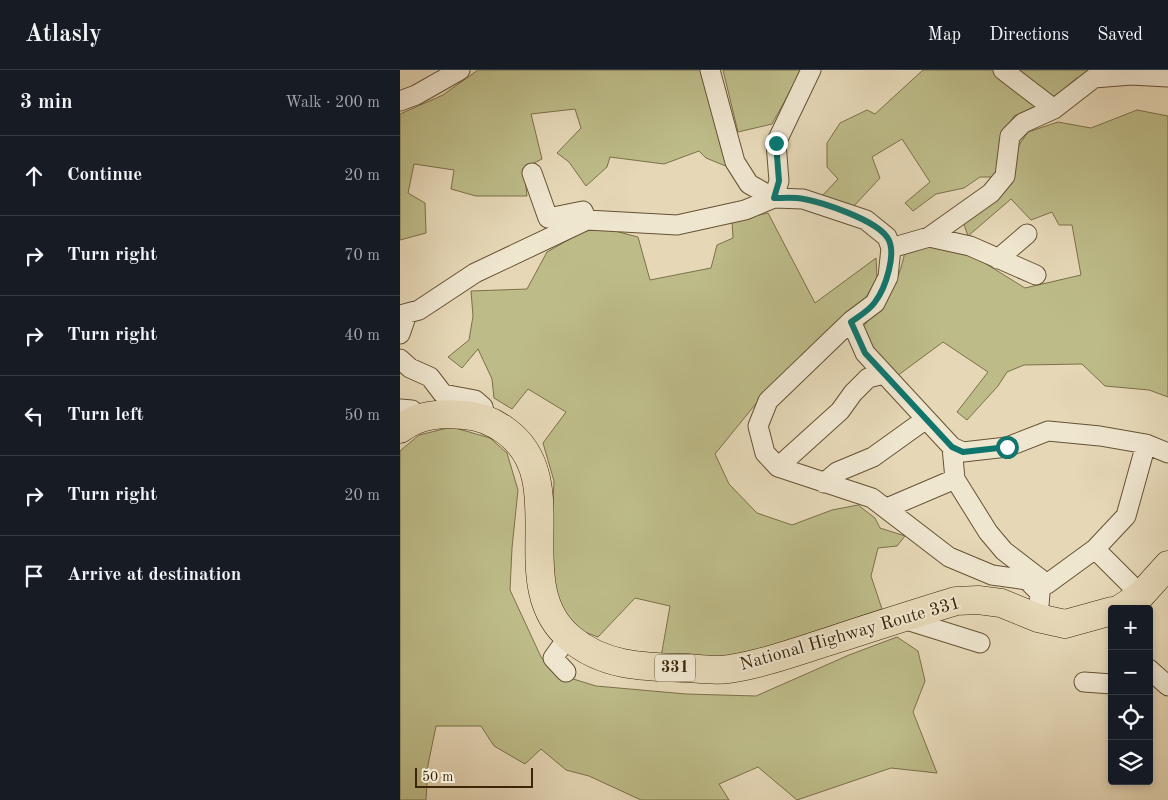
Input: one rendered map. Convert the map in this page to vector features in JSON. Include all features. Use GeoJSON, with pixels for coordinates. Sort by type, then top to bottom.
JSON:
{"type":"FeatureCollection","features":[{"type":"Feature","properties":{"kind":"highway","name":"National Highway Route 331"},"geometry":{"type":"LineString","coordinates":[[407,419],[450,414],[470,415],[486,420],[512,435],[526,452],[535,472],[539,498],[541,591],[554,620],[568,637],[588,652],[618,663],[649,668],[726,670],[790,654],[956,601],[978,600],[1001,603],[1038,618],[1065,624],[1108,613]]}},
{"type":"Feature","properties":{"kind":"highway"},"geometry":{"type":"LineString","coordinates":[[1130,602],[1168,566]]}},
{"type":"Feature","properties":{"kind":"street"},"geometry":{"type":"LineString","coordinates":[[400,101],[432,87],[460,70]]}},
{"type":"Feature","properties":{"kind":"street"},"geometry":{"type":"LineString","coordinates":[[710,70],[736,162],[749,184],[774,198]]}},
{"type":"Feature","properties":{"kind":"street"},"geometry":{"type":"LineString","coordinates":[[774,198],[779,181],[776,143],[811,70]]}},
{"type":"Feature","properties":{"kind":"street"},"geometry":{"type":"LineString","coordinates":[[1003,70],[1054,109]]}},
{"type":"Feature","properties":{"kind":"street"},"geometry":{"type":"LineString","coordinates":[[891,248],[929,237],[991,193],[1005,176],[1010,136],[1023,123],[1054,109],[1094,78],[1131,73],[1168,77]]}},
{"type":"Feature","properties":{"kind":"street"},"geometry":{"type":"LineString","coordinates":[[532,173],[548,218],[584,211],[587,220]]}},
{"type":"Feature","properties":{"kind":"street"},"geometry":{"type":"LineString","coordinates":[[400,334],[404,315],[418,310],[476,274],[587,220],[677,225],[745,210],[774,198],[803,199],[866,220],[888,237],[891,248],[888,277],[875,303],[851,322],[768,401],[758,426],[765,453],[778,467],[872,498],[949,557],[992,575],[1027,580],[1040,594],[1038,618]]}},
{"type":"Feature","properties":{"kind":"street"},"geometry":{"type":"LineString","coordinates":[[998,259],[1027,234]]}},
{"type":"Feature","properties":{"kind":"street"},"geometry":{"type":"LineString","coordinates":[[929,237],[970,246],[1036,275]]}},
{"type":"Feature","properties":{"kind":"street"},"geometry":{"type":"LineString","coordinates":[[851,322],[865,353],[952,447],[963,452],[1007,447],[1048,431],[1100,436],[1146,444],[1168,453]]}},
{"type":"Feature","properties":{"kind":"street"},"geometry":{"type":"LineString","coordinates":[[400,358],[410,368],[430,377],[443,394],[474,400],[483,407],[486,420]]}},
{"type":"Feature","properties":{"kind":"street"},"geometry":{"type":"LineString","coordinates":[[778,467],[840,411],[853,393],[868,378],[884,374]]}},
{"type":"Feature","properties":{"kind":"street"},"geometry":{"type":"LineString","coordinates":[[824,483],[837,472],[873,457],[926,418]]}},
{"type":"Feature","properties":{"kind":"street"},"geometry":{"type":"LineString","coordinates":[[952,447],[955,479],[988,532],[1004,551],[1047,584],[1095,549],[1126,516],[1146,444]]}},
{"type":"Feature","properties":{"kind":"street"},"geometry":{"type":"LineString","coordinates":[[886,508],[955,479]]}},
{"type":"Feature","properties":{"kind":"street"},"geometry":{"type":"LineString","coordinates":[[1095,549],[1130,602]]}},
{"type":"Feature","properties":{"kind":"street"},"geometry":{"type":"LineString","coordinates":[[900,618],[980,643]]}},
{"type":"Feature","properties":{"kind":"street"},"geometry":{"type":"LineString","coordinates":[[566,672],[552,658],[568,637]]}},
{"type":"Feature","properties":{"kind":"street"},"geometry":{"type":"LineString","coordinates":[[1153,673],[1168,686]]}},
{"type":"Feature","properties":{"kind":"street"},"geometry":{"type":"LineString","coordinates":[[1084,682],[1108,684]]}},
{"type":"Feature","properties":{"kind":"street"},"geometry":{"type":"LineString","coordinates":[[1153,692],[1168,694]]}},
{"type":"Feature","properties":{"kind":"shaded area"},"geometry":{"type":"Polygon","coordinates":[[[478,70],[702,70],[728,167],[706,158],[699,151],[664,164],[610,157],[607,167],[586,186],[569,162],[557,153],[581,128],[575,109],[531,114],[542,159],[524,168],[527,196],[476,196],[451,189],[454,170],[414,164],[408,193],[425,203],[426,233],[400,240],[400,114],[443,95],[478,70]]]}},
{"type":"Feature","properties":{"kind":"shaded area"},"geometry":{"type":"Polygon","coordinates":[[[723,70],[802,70],[772,124],[738,132],[723,70]]]}},
{"type":"Feature","properties":{"kind":"shaded area"},"geometry":{"type":"Polygon","coordinates":[[[923,70],[1095,71],[1077,78],[1053,98],[1014,116],[1001,139],[999,177],[980,177],[964,188],[936,194],[913,211],[905,203],[930,182],[902,139],[872,157],[880,178],[854,206],[822,196],[838,179],[827,167],[827,143],[840,123],[867,110],[875,114],[923,70]]]}},
{"type":"Feature","properties":{"kind":"shaded area"},"geometry":{"type":"Polygon","coordinates":[[[1137,110],[1168,116],[1168,397],[1149,390],[1105,386],[1082,364],[1024,365],[1007,372],[998,386],[967,420],[957,412],[988,372],[943,342],[897,376],[869,346],[861,329],[889,293],[899,274],[905,251],[930,245],[970,254],[1025,288],[1081,275],[1072,225],[1059,225],[1052,212],[1031,220],[1011,199],[968,236],[963,222],[1012,175],[1019,145],[1028,132],[1058,122],[1091,128],[1137,110]]]}},
{"type":"Feature","properties":{"kind":"shaded area"},"geometry":{"type":"Polygon","coordinates":[[[768,213],[815,303],[876,258],[877,278],[859,310],[763,395],[715,454],[729,484],[757,513],[792,525],[832,510],[858,505],[875,518],[880,528],[905,536],[897,546],[878,548],[871,576],[882,609],[752,652],[698,660],[661,657],[670,606],[635,598],[598,637],[576,629],[554,599],[550,561],[554,481],[543,443],[566,412],[528,389],[512,409],[494,398],[492,379],[478,349],[462,368],[448,357],[469,340],[473,316],[471,291],[527,289],[547,252],[584,231],[607,229],[638,237],[650,280],[711,268],[717,245],[733,238],[732,221],[768,213]]]}},
{"type":"Feature","properties":{"kind":"shaded area"},"geometry":{"type":"Polygon","coordinates":[[[452,427],[490,438],[507,453],[518,490],[510,590],[541,657],[557,674],[596,686],[686,694],[756,696],[849,655],[897,637],[918,651],[925,681],[913,712],[937,773],[891,768],[797,800],[758,767],[719,784],[729,800],[641,800],[589,776],[566,770],[541,749],[525,764],[494,746],[481,726],[436,726],[428,765],[426,800],[400,800],[400,451],[419,435],[452,427]]]}},
{"type":"Feature","properties":{"kind":"route"},"geometry":{"type":"LineString","coordinates":[[776,143],[779,181],[774,198],[803,199],[832,207],[866,220],[888,237],[891,248],[888,277],[875,303],[851,322],[865,353],[952,447],[963,452],[1007,447]]}}]}
